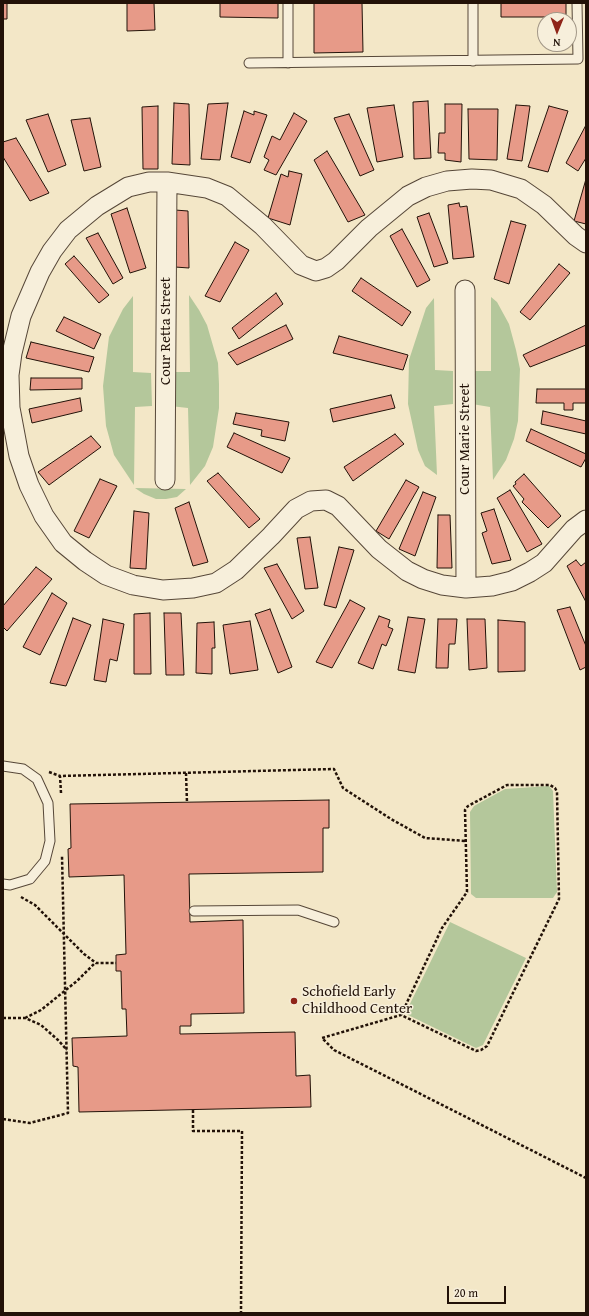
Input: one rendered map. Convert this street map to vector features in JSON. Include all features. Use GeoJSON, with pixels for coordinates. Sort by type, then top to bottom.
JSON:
{"type":"FeatureCollection","features":[{"type":"Feature","properties":{"kind":"street"},"geometry":{"type":"LineString","coordinates":[[586,259],[581,239],[544,205],[521,190],[491,180],[472,179],[447,181],[426,187],[408,196],[369,228],[336,261],[326,268],[316,271],[301,265],[263,226],[227,196],[207,188],[167,182],[149,182],[128,186],[97,206],[68,230],[52,251],[40,272],[21,316],[6,375],[7,408],[19,456],[29,485],[44,516],[63,543],[85,561],[106,575],[133,585],[163,590],[193,588],[216,583],[236,570],[271,536],[296,508],[311,501],[326,500],[338,506],[380,548],[407,571],[423,579],[442,585],[466,588],[492,586],[512,581],[530,572],[544,563],[574,529],[586,520]]}},
{"type":"Feature","properties":{"kind":"street","name":"Cour Retta Street"},"geometry":{"type":"LineString","coordinates":[[165,480],[167,182]]}},
{"type":"Feature","properties":{"kind":"street","name":"Cour Marie Street"},"geometry":{"type":"LineString","coordinates":[[465,290],[466,588]]}},
{"type":"Feature","properties":{"kind":"lane"},"geometry":{"type":"LineString","coordinates":[[288,3],[288,63]]}},
{"type":"Feature","properties":{"kind":"lane"},"geometry":{"type":"LineString","coordinates":[[473,3],[473,61]]}},
{"type":"Feature","properties":{"kind":"lane"},"geometry":{"type":"LineString","coordinates":[[249,63],[578,59],[578,3]]}},
{"type":"Feature","properties":{"kind":"lane"},"geometry":{"type":"LineString","coordinates":[[3,766],[23,768],[37,779],[48,803],[50,841],[45,861],[30,879],[10,885],[3,884]]}},
{"type":"Feature","properties":{"kind":"lane"},"geometry":{"type":"LineString","coordinates":[[194,911],[298,910],[334,922]]}},
{"type":"Feature","properties":{"kind":"path"},"geometry":{"type":"LineString","coordinates":[[61,800],[60,776],[334,769],[343,788],[419,835],[426,838],[466,841]]}},
{"type":"Feature","properties":{"kind":"path"},"geometry":{"type":"LineString","coordinates":[[186,773],[187,803]]}},
{"type":"Feature","properties":{"kind":"path"},"geometry":{"type":"LineString","coordinates":[[401,1015],[442,928],[467,892],[465,810],[468,806],[507,785],[550,785],[555,788],[557,792],[559,899],[487,1046],[476,1051],[401,1015],[322,1038],[334,1050],[586,1178]]}},
{"type":"Feature","properties":{"kind":"path"},"geometry":{"type":"LineString","coordinates":[[3,1119],[30,1123],[68,1113],[62,855]]}},
{"type":"Feature","properties":{"kind":"path"},"geometry":{"type":"LineString","coordinates":[[15,897],[21,897],[35,905],[84,954],[96,963],[116,963]]}},
{"type":"Feature","properties":{"kind":"path"},"geometry":{"type":"LineString","coordinates":[[3,1018],[25,1018],[41,1010],[96,963]]}},
{"type":"Feature","properties":{"kind":"path"},"geometry":{"type":"LineString","coordinates":[[25,1018],[41,1026],[58,1040],[67,1050]]}},
{"type":"Feature","properties":{"kind":"path"},"geometry":{"type":"LineString","coordinates":[[193,1110],[193,1131],[242,1131],[241,1313]]}},
{"type":"Feature","properties":{"kind":"green space"},"geometry":{"type":"Polygon","coordinates":[[[189,295],[207,325],[218,363],[219,384],[219,408],[213,447],[205,466],[190,485],[188,408],[170,406],[171,372],[190,372],[189,295]]]}},
{"type":"Feature","properties":{"kind":"green space"},"geometry":{"type":"Polygon","coordinates":[[[133,296],[133,372],[151,373],[152,406],[135,407],[134,485],[114,455],[106,426],[103,386],[109,337],[123,309],[133,296]]]}},
{"type":"Feature","properties":{"kind":"green space"},"geometry":{"type":"Polygon","coordinates":[[[491,297],[497,302],[509,324],[520,369],[518,421],[514,439],[506,460],[493,480],[490,407],[472,404],[473,371],[491,371],[491,297]]]}},
{"type":"Feature","properties":{"kind":"green space"},"geometry":{"type":"Polygon","coordinates":[[[434,298],[435,370],[453,371],[453,404],[434,406],[437,475],[425,466],[418,450],[408,404],[409,360],[426,308],[434,298]]]}},
{"type":"Feature","properties":{"kind":"green space"},"geometry":{"type":"Polygon","coordinates":[[[135,488],[186,489],[177,497],[156,499],[135,488]]]}},
{"type":"Feature","properties":{"kind":"green space"},"geometry":{"type":"Polygon","coordinates":[[[549,786],[553,791],[557,892],[553,898],[476,898],[471,894],[470,812],[474,806],[505,789],[549,786]]]}},
{"type":"Feature","properties":{"kind":"green space"},"geometry":{"type":"Polygon","coordinates":[[[450,922],[526,958],[483,1045],[476,1048],[408,1015],[406,1012],[450,922]]]}},
{"type":"Feature","properties":{"kind":"building"},"geometry":{"type":"Polygon","coordinates":[[[3,3],[7,3],[7,19],[3,19],[3,3]]]}},
{"type":"Feature","properties":{"kind":"building"},"geometry":{"type":"Polygon","coordinates":[[[127,3],[154,3],[155,30],[127,31],[127,3]]]}},
{"type":"Feature","properties":{"kind":"building"},"geometry":{"type":"Polygon","coordinates":[[[220,3],[278,3],[278,18],[220,17],[220,3]]]}},
{"type":"Feature","properties":{"kind":"building"},"geometry":{"type":"Polygon","coordinates":[[[314,3],[362,3],[363,52],[314,53],[314,3]]]}},
{"type":"Feature","properties":{"kind":"building"},"geometry":{"type":"Polygon","coordinates":[[[501,3],[566,3],[566,12],[537,12],[537,17],[501,17],[501,3]]]}},
{"type":"Feature","properties":{"kind":"building"},"geometry":{"type":"Polygon","coordinates":[[[428,101],[431,158],[414,159],[413,102],[428,101]]]}},
{"type":"Feature","properties":{"kind":"building"},"geometry":{"type":"Polygon","coordinates":[[[174,103],[189,104],[190,165],[172,164],[174,103]]]}},
{"type":"Feature","properties":{"kind":"building"},"geometry":{"type":"Polygon","coordinates":[[[228,103],[220,160],[201,159],[208,104],[228,103]]]}},
{"type":"Feature","properties":{"kind":"building"},"geometry":{"type":"Polygon","coordinates":[[[445,104],[462,104],[461,162],[445,160],[445,153],[438,153],[439,133],[445,133],[445,104]]]}},
{"type":"Feature","properties":{"kind":"building"},"geometry":{"type":"Polygon","coordinates":[[[394,105],[403,157],[377,162],[367,108],[394,105]]]}},
{"type":"Feature","properties":{"kind":"building"},"geometry":{"type":"Polygon","coordinates":[[[516,105],[530,106],[522,161],[507,159],[516,105]]]}},
{"type":"Feature","properties":{"kind":"building"},"geometry":{"type":"Polygon","coordinates":[[[158,106],[158,169],[143,169],[142,107],[158,106]]]}},
{"type":"Feature","properties":{"kind":"building"},"geometry":{"type":"Polygon","coordinates":[[[549,106],[568,111],[548,172],[528,167],[549,106]]]}},
{"type":"Feature","properties":{"kind":"building"},"geometry":{"type":"Polygon","coordinates":[[[468,109],[498,109],[497,160],[469,159],[468,109]]]}},
{"type":"Feature","properties":{"kind":"building"},"geometry":{"type":"Polygon","coordinates":[[[244,111],[254,115],[254,111],[267,115],[250,163],[231,157],[244,111]]]}},
{"type":"Feature","properties":{"kind":"building"},"geometry":{"type":"Polygon","coordinates":[[[294,113],[307,121],[276,175],[264,170],[269,160],[264,157],[272,136],[280,140],[294,113]]]}},
{"type":"Feature","properties":{"kind":"building"},"geometry":{"type":"Polygon","coordinates":[[[48,114],[66,165],[48,172],[26,120],[48,114]]]}},
{"type":"Feature","properties":{"kind":"building"},"geometry":{"type":"Polygon","coordinates":[[[349,114],[374,170],[360,176],[334,118],[349,114]]]}},
{"type":"Feature","properties":{"kind":"building"},"geometry":{"type":"Polygon","coordinates":[[[90,118],[101,167],[84,171],[71,120],[90,118]]]}},
{"type":"Feature","properties":{"kind":"building"},"geometry":{"type":"Polygon","coordinates":[[[586,125],[586,158],[578,171],[566,163],[586,125]]]}},
{"type":"Feature","properties":{"kind":"building"},"geometry":{"type":"Polygon","coordinates":[[[16,138],[49,193],[30,201],[3,157],[3,142],[16,138]]]}},
{"type":"Feature","properties":{"kind":"building"},"geometry":{"type":"Polygon","coordinates":[[[327,151],[365,215],[348,222],[314,160],[327,151]]]}},
{"type":"Feature","properties":{"kind":"building"},"geometry":{"type":"Polygon","coordinates":[[[289,171],[302,174],[290,225],[268,218],[281,174],[288,177],[289,171]]]}},
{"type":"Feature","properties":{"kind":"building"},"geometry":{"type":"Polygon","coordinates":[[[586,179],[586,224],[574,221],[586,179]]]}},
{"type":"Feature","properties":{"kind":"building"},"geometry":{"type":"Polygon","coordinates":[[[459,203],[460,207],[467,206],[474,257],[453,259],[448,205],[459,203]]]}},
{"type":"Feature","properties":{"kind":"building"},"geometry":{"type":"Polygon","coordinates":[[[127,208],[146,268],[130,273],[111,214],[127,208]]]}},
{"type":"Feature","properties":{"kind":"building"},"geometry":{"type":"Polygon","coordinates":[[[175,210],[188,211],[189,268],[175,267],[175,210]]]}},
{"type":"Feature","properties":{"kind":"building"},"geometry":{"type":"Polygon","coordinates":[[[429,213],[448,263],[434,267],[417,217],[429,213]]]}},
{"type":"Feature","properties":{"kind":"building"},"geometry":{"type":"Polygon","coordinates":[[[511,221],[526,225],[509,284],[494,279],[511,221]]]}},
{"type":"Feature","properties":{"kind":"building"},"geometry":{"type":"Polygon","coordinates":[[[402,229],[430,280],[417,287],[390,236],[402,229]]]}},
{"type":"Feature","properties":{"kind":"building"},"geometry":{"type":"Polygon","coordinates":[[[98,233],[123,278],[113,284],[86,238],[98,233]]]}},
{"type":"Feature","properties":{"kind":"building"},"geometry":{"type":"Polygon","coordinates":[[[235,242],[249,250],[220,302],[205,296],[235,242]]]}},
{"type":"Feature","properties":{"kind":"building"},"geometry":{"type":"Polygon","coordinates":[[[74,256],[109,295],[99,303],[65,264],[74,256]]]}},
{"type":"Feature","properties":{"kind":"building"},"geometry":{"type":"Polygon","coordinates":[[[559,264],[570,273],[530,320],[520,312],[559,264]]]}},
{"type":"Feature","properties":{"kind":"building"},"geometry":{"type":"Polygon","coordinates":[[[361,278],[411,312],[402,326],[352,291],[361,278]]]}},
{"type":"Feature","properties":{"kind":"building"},"geometry":{"type":"Polygon","coordinates":[[[276,293],[283,304],[239,339],[232,328],[276,293]]]}},
{"type":"Feature","properties":{"kind":"building"},"geometry":{"type":"Polygon","coordinates":[[[64,317],[101,334],[94,349],[56,331],[64,317]]]}},
{"type":"Feature","properties":{"kind":"building"},"geometry":{"type":"Polygon","coordinates":[[[286,325],[293,339],[237,365],[228,353],[286,325]]]}},
{"type":"Feature","properties":{"kind":"building"},"geometry":{"type":"Polygon","coordinates":[[[586,325],[586,345],[530,367],[523,355],[586,325]]]}},
{"type":"Feature","properties":{"kind":"building"},"geometry":{"type":"Polygon","coordinates":[[[339,336],[408,355],[403,370],[333,353],[339,336]]]}},
{"type":"Feature","properties":{"kind":"building"},"geometry":{"type":"Polygon","coordinates":[[[31,342],[94,357],[89,372],[26,358],[31,342]]]}},
{"type":"Feature","properties":{"kind":"building"},"geometry":{"type":"Polygon","coordinates":[[[31,378],[82,378],[82,389],[30,390],[31,378]]]}},
{"type":"Feature","properties":{"kind":"building"},"geometry":{"type":"Polygon","coordinates":[[[537,389],[586,389],[586,403],[573,403],[573,410],[564,410],[564,403],[536,403],[537,389]]]}},
{"type":"Feature","properties":{"kind":"building"},"geometry":{"type":"Polygon","coordinates":[[[391,395],[395,408],[333,422],[330,409],[391,395]]]}},
{"type":"Feature","properties":{"kind":"building"},"geometry":{"type":"Polygon","coordinates":[[[80,398],[82,411],[32,423],[29,409],[80,398]]]}},
{"type":"Feature","properties":{"kind":"building"},"geometry":{"type":"Polygon","coordinates":[[[543,411],[586,421],[586,434],[541,424],[543,411]]]}},
{"type":"Feature","properties":{"kind":"building"},"geometry":{"type":"Polygon","coordinates":[[[236,413],[289,422],[285,441],[261,436],[262,430],[233,424],[236,413]]]}},
{"type":"Feature","properties":{"kind":"building"},"geometry":{"type":"Polygon","coordinates":[[[531,429],[586,454],[586,458],[581,467],[526,441],[531,429]]]}},
{"type":"Feature","properties":{"kind":"building"},"geometry":{"type":"Polygon","coordinates":[[[234,433],[290,458],[282,473],[227,447],[234,433]]]}},
{"type":"Feature","properties":{"kind":"building"},"geometry":{"type":"Polygon","coordinates":[[[395,434],[404,444],[353,481],[344,467],[395,434]]]}},
{"type":"Feature","properties":{"kind":"building"},"geometry":{"type":"Polygon","coordinates":[[[91,436],[101,447],[49,485],[38,472],[91,436]]]}},
{"type":"Feature","properties":{"kind":"building"},"geometry":{"type":"Polygon","coordinates":[[[218,473],[260,519],[249,528],[207,481],[218,473]]]}},
{"type":"Feature","properties":{"kind":"building"},"geometry":{"type":"Polygon","coordinates":[[[524,474],[561,516],[548,528],[522,502],[524,499],[513,486],[516,484],[515,482],[524,474]]]}},
{"type":"Feature","properties":{"kind":"building"},"geometry":{"type":"Polygon","coordinates":[[[100,479],[117,486],[89,538],[74,531],[100,479]]]}},
{"type":"Feature","properties":{"kind":"building"},"geometry":{"type":"Polygon","coordinates":[[[406,480],[419,487],[389,539],[376,531],[406,480]]]}},
{"type":"Feature","properties":{"kind":"building"},"geometry":{"type":"Polygon","coordinates":[[[510,490],[542,544],[527,552],[497,498],[510,490]]]}},
{"type":"Feature","properties":{"kind":"building"},"geometry":{"type":"Polygon","coordinates":[[[423,492],[436,497],[415,556],[399,549],[423,492]]]}},
{"type":"Feature","properties":{"kind":"building"},"geometry":{"type":"Polygon","coordinates":[[[189,502],[208,562],[193,566],[175,508],[189,502]]]}},
{"type":"Feature","properties":{"kind":"building"},"geometry":{"type":"Polygon","coordinates":[[[494,509],[511,560],[492,564],[482,533],[487,531],[481,513],[494,509]]]}},
{"type":"Feature","properties":{"kind":"building"},"geometry":{"type":"Polygon","coordinates":[[[134,511],[149,513],[146,569],[130,568],[134,511]]]}},
{"type":"Feature","properties":{"kind":"building"},"geometry":{"type":"Polygon","coordinates":[[[438,515],[450,515],[452,568],[437,568],[438,515]]]}},
{"type":"Feature","properties":{"kind":"building"},"geometry":{"type":"Polygon","coordinates":[[[310,537],[318,588],[305,589],[297,538],[310,537]]]}},
{"type":"Feature","properties":{"kind":"building"},"geometry":{"type":"Polygon","coordinates":[[[339,547],[354,550],[336,608],[324,605],[339,547]]]}},
{"type":"Feature","properties":{"kind":"building"},"geometry":{"type":"Polygon","coordinates":[[[576,560],[581,566],[586,562],[586,602],[567,566],[576,560]]]}},
{"type":"Feature","properties":{"kind":"building"},"geometry":{"type":"Polygon","coordinates":[[[277,564],[304,611],[292,619],[264,568],[277,564]]]}},
{"type":"Feature","properties":{"kind":"building"},"geometry":{"type":"Polygon","coordinates":[[[36,567],[52,579],[7,631],[3,627],[3,606],[36,567]]]}},
{"type":"Feature","properties":{"kind":"building"},"geometry":{"type":"Polygon","coordinates":[[[52,593],[67,603],[40,655],[23,647],[52,593]]]}},
{"type":"Feature","properties":{"kind":"building"},"geometry":{"type":"Polygon","coordinates":[[[350,600],[365,608],[332,668],[316,662],[350,600]]]}},
{"type":"Feature","properties":{"kind":"building"},"geometry":{"type":"Polygon","coordinates":[[[570,607],[586,646],[586,667],[580,670],[557,610],[570,607]]]}},
{"type":"Feature","properties":{"kind":"building"},"geometry":{"type":"Polygon","coordinates":[[[270,609],[292,667],[278,673],[255,614],[270,609]]]}},
{"type":"Feature","properties":{"kind":"building"},"geometry":{"type":"Polygon","coordinates":[[[150,613],[151,674],[134,674],[134,614],[150,613]]]}},
{"type":"Feature","properties":{"kind":"building"},"geometry":{"type":"Polygon","coordinates":[[[164,613],[181,613],[184,675],[166,675],[164,613]]]}},
{"type":"Feature","properties":{"kind":"building"},"geometry":{"type":"Polygon","coordinates":[[[379,616],[390,620],[388,627],[393,629],[386,646],[382,644],[373,669],[358,663],[379,616]]]}},
{"type":"Feature","properties":{"kind":"building"},"geometry":{"type":"Polygon","coordinates":[[[408,617],[425,619],[415,673],[398,670],[408,617]]]}},
{"type":"Feature","properties":{"kind":"building"},"geometry":{"type":"Polygon","coordinates":[[[73,618],[91,625],[66,686],[50,683],[73,618]]]}},
{"type":"Feature","properties":{"kind":"building"},"geometry":{"type":"Polygon","coordinates":[[[103,619],[124,624],[117,661],[110,659],[106,682],[94,680],[103,619]]]}},
{"type":"Feature","properties":{"kind":"building"},"geometry":{"type":"Polygon","coordinates":[[[438,619],[457,619],[455,644],[449,644],[448,668],[436,668],[438,619]]]}},
{"type":"Feature","properties":{"kind":"building"},"geometry":{"type":"Polygon","coordinates":[[[467,619],[485,619],[487,668],[469,670],[467,619]]]}},
{"type":"Feature","properties":{"kind":"building"},"geometry":{"type":"Polygon","coordinates":[[[498,620],[525,622],[525,671],[498,672],[498,620]]]}},
{"type":"Feature","properties":{"kind":"building"},"geometry":{"type":"Polygon","coordinates":[[[250,621],[258,670],[230,674],[223,625],[250,621]]]}},
{"type":"Feature","properties":{"kind":"building"},"geometry":{"type":"Polygon","coordinates":[[[214,622],[215,648],[212,648],[212,674],[196,673],[197,623],[214,622]]]}},
{"type":"Feature","properties":{"kind":"building"},"geometry":{"type":"Polygon","coordinates":[[[329,800],[329,828],[323,828],[323,872],[189,874],[190,922],[243,920],[244,1013],[191,1014],[191,1026],[180,1026],[180,1034],[295,1032],[296,1076],[310,1075],[311,1107],[79,1112],[78,1067],[73,1066],[72,1038],[127,1036],[126,1009],[122,1009],[121,971],[116,971],[116,955],[126,954],[124,875],[69,877],[68,849],[71,848],[70,804],[329,800]]]}},
{"type":"Feature","properties":{"kind":"place","name":"Schofield Early Childhood Center"},"geometry":{"type":"Point","coordinates":[294,1001]}}]}
